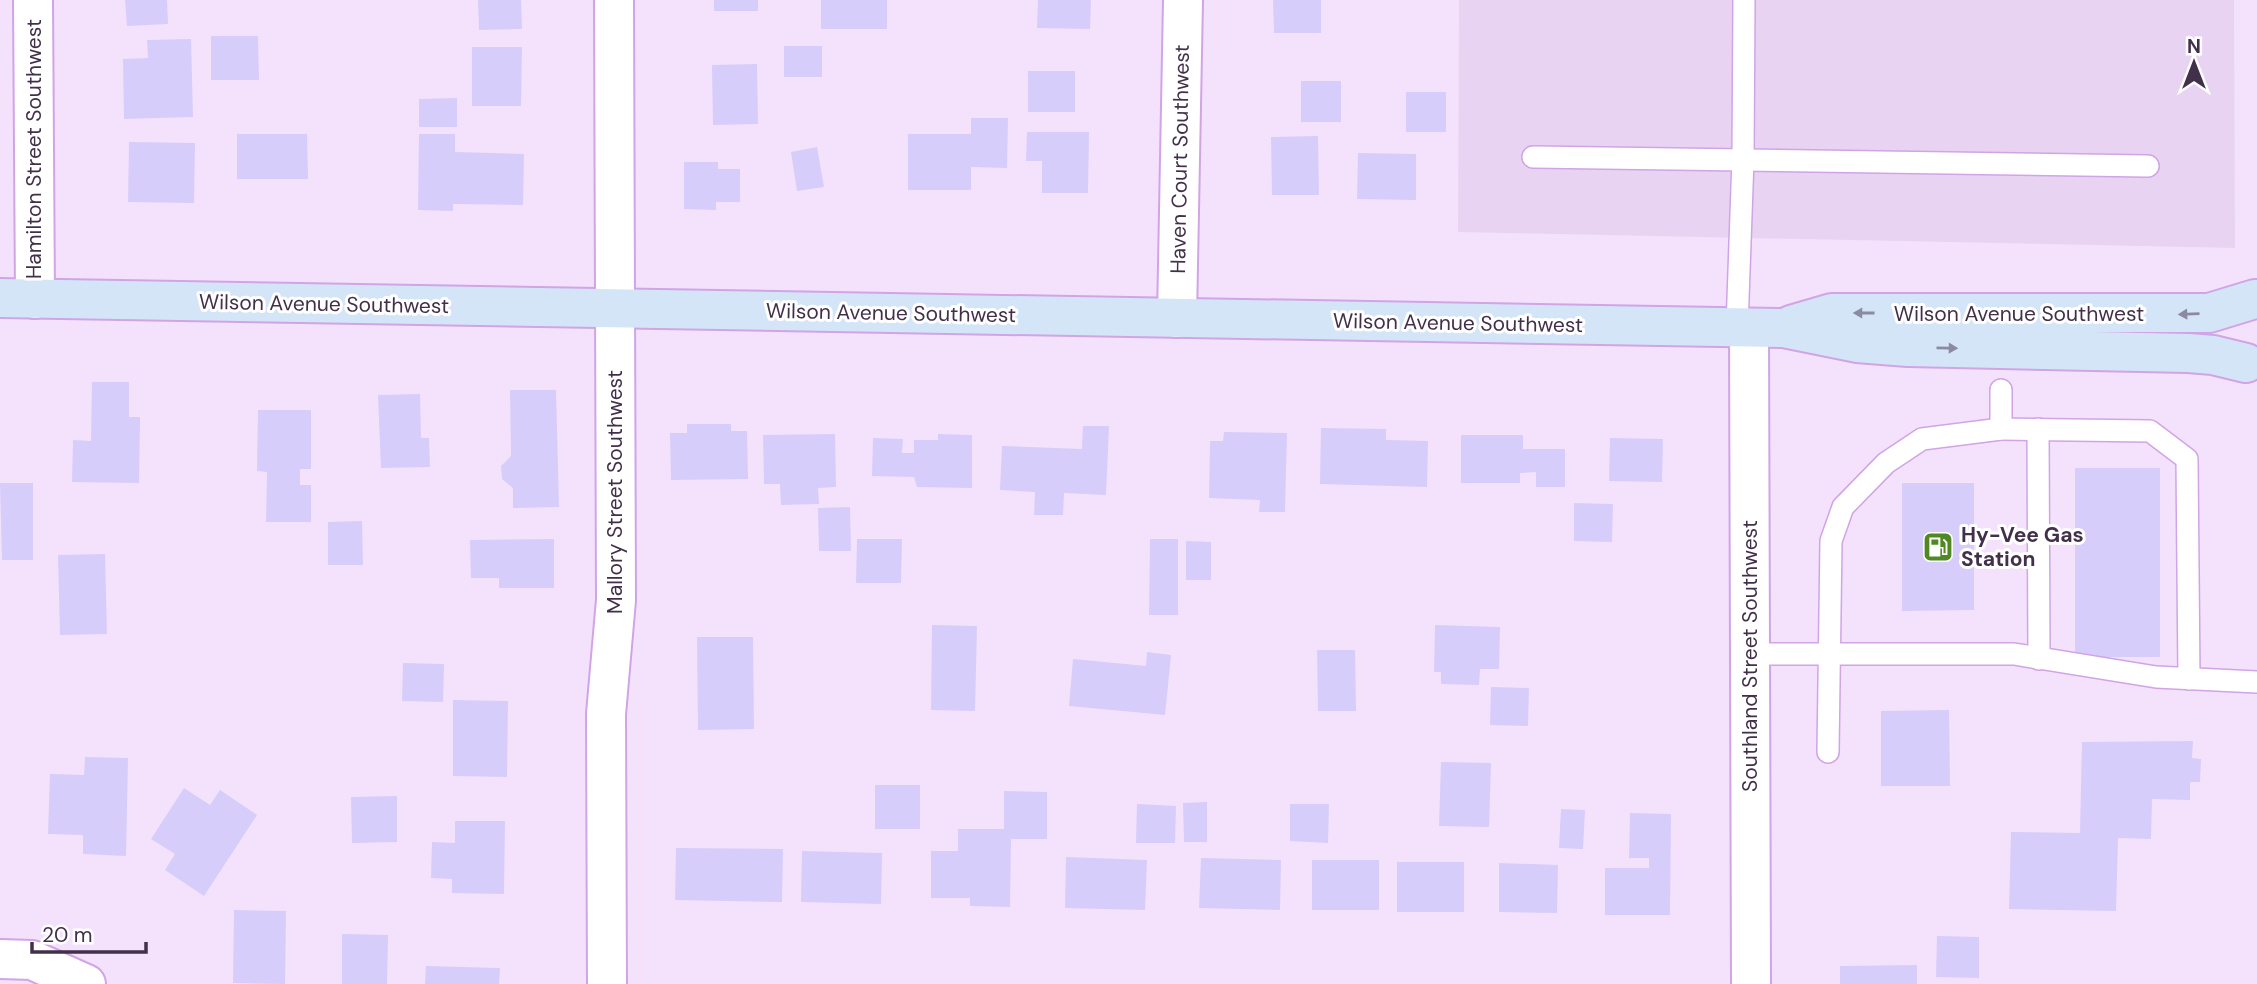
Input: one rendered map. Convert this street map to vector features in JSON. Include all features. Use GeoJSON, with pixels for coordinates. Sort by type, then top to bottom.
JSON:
{"type":"FeatureCollection","features":[{"type":"Feature","properties":{"kind":"main road","name":"Wilson Avenue Southwest"},"geometry":{"type":"LineString","coordinates":[[17,298],[1756,327],[1857,343],[2213,355],[2251,373]]}},
{"type":"Feature","properties":{"kind":"main road","name":"Wilson Avenue Southwest"},"geometry":{"type":"LineString","coordinates":[[1756,327],[1832,313],[2209,313],[2256,298]]}},
{"type":"Feature","properties":{"kind":"main road"},"geometry":{"type":"LineString","coordinates":[[2251,373],[2241,335],[2246,316],[2256,298]]}},
{"type":"Feature","properties":{"kind":"street","name":"Hamilton Street Southwest"},"geometry":{"type":"LineString","coordinates":[[17,298],[33,0]]}},
{"type":"Feature","properties":{"kind":"street","name":"Mallory Street Southwest"},"geometry":{"type":"LineString","coordinates":[[607,984],[606,714],[616,600],[614,0]]}},
{"type":"Feature","properties":{"kind":"street","name":"Haven Court Southwest"},"geometry":{"type":"LineString","coordinates":[[1177,318],[1183,0]]}},
{"type":"Feature","properties":{"kind":"street","name":"Southland Street Southwest"},"geometry":{"type":"LineString","coordinates":[[1751,984],[1750,654],[1756,327]]}},
{"type":"Feature","properties":{"kind":"street"},"geometry":{"type":"LineString","coordinates":[[0,960],[32,960],[86,984]]}},
{"type":"Feature","properties":{"kind":"lane"},"geometry":{"type":"LineString","coordinates":[[1744,0],[1743,159],[1756,327]]}},
{"type":"Feature","properties":{"kind":"lane"},"geometry":{"type":"LineString","coordinates":[[1533,157],[2148,166]]}},
{"type":"Feature","properties":{"kind":"lane"},"geometry":{"type":"LineString","coordinates":[[2001,390],[2001,429]]}},
{"type":"Feature","properties":{"kind":"lane"},"geometry":{"type":"LineString","coordinates":[[1828,752],[1831,541],[1843,507],[1886,463],[1922,439],[2001,429],[2150,431],[2187,459],[2189,679]]}},
{"type":"Feature","properties":{"kind":"lane"},"geometry":{"type":"LineString","coordinates":[[2038,429],[2039,659]]}},
{"type":"Feature","properties":{"kind":"lane"},"geometry":{"type":"LineString","coordinates":[[1750,654],[2014,654],[2156,677],[2257,682]]}},
{"type":"Feature","properties":{"kind":"shaded area"},"geometry":{"type":"Polygon","coordinates":[[[1459,0],[2234,0],[2235,248],[1458,232],[1459,0]]]}},
{"type":"Feature","properties":{"kind":"building"},"geometry":{"type":"Polygon","coordinates":[[[125,0],[167,0],[168,24],[127,26],[125,0]]]}},
{"type":"Feature","properties":{"kind":"building"},"geometry":{"type":"Polygon","coordinates":[[[478,0],[521,0],[522,29],[479,30],[478,0]]]}},
{"type":"Feature","properties":{"kind":"building"},"geometry":{"type":"Polygon","coordinates":[[[714,0],[758,0],[758,11],[714,11],[714,0]]]}},
{"type":"Feature","properties":{"kind":"building"},"geometry":{"type":"Polygon","coordinates":[[[821,0],[887,0],[887,29],[821,29],[821,0]]]}},
{"type":"Feature","properties":{"kind":"building"},"geometry":{"type":"Polygon","coordinates":[[[1038,0],[1091,0],[1090,29],[1037,28],[1038,0]]]}},
{"type":"Feature","properties":{"kind":"building"},"geometry":{"type":"Polygon","coordinates":[[[1273,0],[1321,0],[1321,33],[1274,33],[1273,0]]]}},
{"type":"Feature","properties":{"kind":"building"},"geometry":{"type":"Polygon","coordinates":[[[211,36],[258,36],[259,80],[211,80],[211,36]]]}},
{"type":"Feature","properties":{"kind":"building"},"geometry":{"type":"Polygon","coordinates":[[[191,39],[193,117],[124,119],[123,59],[148,58],[147,40],[191,39]]]}},
{"type":"Feature","properties":{"kind":"building"},"geometry":{"type":"Polygon","coordinates":[[[784,46],[822,46],[822,77],[784,77],[784,46]]]}},
{"type":"Feature","properties":{"kind":"building"},"geometry":{"type":"Polygon","coordinates":[[[472,47],[522,47],[521,106],[472,106],[472,47]]]}},
{"type":"Feature","properties":{"kind":"building"},"geometry":{"type":"Polygon","coordinates":[[[757,64],[758,124],[713,125],[712,65],[757,64]]]}},
{"type":"Feature","properties":{"kind":"building"},"geometry":{"type":"Polygon","coordinates":[[[1028,71],[1075,71],[1075,112],[1028,112],[1028,71]]]}},
{"type":"Feature","properties":{"kind":"building"},"geometry":{"type":"Polygon","coordinates":[[[1301,81],[1341,81],[1341,122],[1301,122],[1301,81]]]}},
{"type":"Feature","properties":{"kind":"building"},"geometry":{"type":"Polygon","coordinates":[[[1406,92],[1446,92],[1446,132],[1406,132],[1406,92]]]}},
{"type":"Feature","properties":{"kind":"building"},"geometry":{"type":"Polygon","coordinates":[[[457,98],[457,127],[419,127],[419,99],[457,98]]]}},
{"type":"Feature","properties":{"kind":"building"},"geometry":{"type":"Polygon","coordinates":[[[971,118],[1008,118],[1007,168],[971,167],[971,190],[908,190],[908,134],[971,134],[971,118]]]}},
{"type":"Feature","properties":{"kind":"building"},"geometry":{"type":"Polygon","coordinates":[[[1027,132],[1089,132],[1088,193],[1042,193],[1042,161],[1026,161],[1027,132]]]}},
{"type":"Feature","properties":{"kind":"building"},"geometry":{"type":"Polygon","coordinates":[[[237,134],[307,134],[308,179],[237,179],[237,134]]]}},
{"type":"Feature","properties":{"kind":"building"},"geometry":{"type":"Polygon","coordinates":[[[419,134],[455,134],[455,152],[524,154],[523,205],[453,204],[453,211],[418,210],[419,134]]]}},
{"type":"Feature","properties":{"kind":"building"},"geometry":{"type":"Polygon","coordinates":[[[1318,136],[1319,195],[1272,195],[1271,137],[1318,136]]]}},
{"type":"Feature","properties":{"kind":"building"},"geometry":{"type":"Polygon","coordinates":[[[129,142],[195,143],[194,203],[128,202],[129,142]]]}},
{"type":"Feature","properties":{"kind":"building"},"geometry":{"type":"Polygon","coordinates":[[[817,147],[824,187],[797,191],[791,152],[817,147]]]}},
{"type":"Feature","properties":{"kind":"building"},"geometry":{"type":"Polygon","coordinates":[[[1358,153],[1416,154],[1416,200],[1357,199],[1358,153]]]}},
{"type":"Feature","properties":{"kind":"building"},"geometry":{"type":"Polygon","coordinates":[[[684,162],[718,162],[718,169],[740,169],[740,202],[716,202],[716,210],[684,209],[684,162]]]}},
{"type":"Feature","properties":{"kind":"building"},"geometry":{"type":"Polygon","coordinates":[[[92,382],[129,382],[129,417],[140,417],[139,483],[72,482],[73,440],[91,441],[92,382]]]}},
{"type":"Feature","properties":{"kind":"building"},"geometry":{"type":"Polygon","coordinates":[[[510,390],[556,390],[559,507],[513,508],[513,488],[502,479],[501,466],[511,456],[510,390]]]}},
{"type":"Feature","properties":{"kind":"building"},"geometry":{"type":"Polygon","coordinates":[[[420,394],[421,438],[429,438],[430,467],[381,468],[378,395],[420,394]]]}},
{"type":"Feature","properties":{"kind":"building"},"geometry":{"type":"Polygon","coordinates":[[[258,410],[311,410],[311,469],[300,469],[300,485],[311,485],[311,522],[266,522],[267,472],[257,471],[258,410]]]}},
{"type":"Feature","properties":{"kind":"building"},"geometry":{"type":"Polygon","coordinates":[[[687,424],[731,424],[731,431],[747,431],[748,479],[671,480],[670,433],[687,433],[687,424]]]}},
{"type":"Feature","properties":{"kind":"building"},"geometry":{"type":"Polygon","coordinates":[[[1083,426],[1109,426],[1106,495],[1064,493],[1063,515],[1034,515],[1035,492],[1000,490],[1002,446],[1082,449],[1083,426]]]}},
{"type":"Feature","properties":{"kind":"building"},"geometry":{"type":"Polygon","coordinates":[[[1321,428],[1386,429],[1386,440],[1428,441],[1427,487],[1320,484],[1321,428]]]}},
{"type":"Feature","properties":{"kind":"building"},"geometry":{"type":"Polygon","coordinates":[[[1224,432],[1287,433],[1285,512],[1259,512],[1260,500],[1209,498],[1210,441],[1223,441],[1224,432]]]}},
{"type":"Feature","properties":{"kind":"building"},"geometry":{"type":"Polygon","coordinates":[[[835,434],[836,487],[818,488],[819,504],[781,505],[780,484],[764,484],[763,435],[835,434]]]}},
{"type":"Feature","properties":{"kind":"building"},"geometry":{"type":"Polygon","coordinates":[[[938,434],[972,435],[972,488],[917,487],[914,477],[872,476],[873,438],[903,439],[902,453],[914,453],[914,440],[938,440],[938,434]]]}},
{"type":"Feature","properties":{"kind":"building"},"geometry":{"type":"Polygon","coordinates":[[[1461,435],[1523,435],[1523,449],[1565,449],[1565,487],[1536,487],[1536,472],[1520,473],[1520,483],[1461,483],[1461,435]]]}},
{"type":"Feature","properties":{"kind":"building"},"geometry":{"type":"Polygon","coordinates":[[[1610,438],[1663,439],[1662,482],[1609,481],[1610,438]]]}},
{"type":"Feature","properties":{"kind":"building"},"geometry":{"type":"Polygon","coordinates":[[[2075,468],[2160,468],[2160,657],[2075,657],[2075,468]]]}},
{"type":"Feature","properties":{"kind":"building"},"geometry":{"type":"Polygon","coordinates":[[[0,483],[33,483],[33,560],[2,560],[0,483]]]}},
{"type":"Feature","properties":{"kind":"building","name":"Hy-Vee Gas Station"},"geometry":{"type":"Polygon","coordinates":[[[1902,483],[1974,483],[1974,610],[1902,611],[1902,483]]]}},
{"type":"Feature","properties":{"kind":"building"},"geometry":{"type":"Polygon","coordinates":[[[1574,503],[1613,504],[1612,542],[1574,541],[1574,503]]]}},
{"type":"Feature","properties":{"kind":"building"},"geometry":{"type":"Polygon","coordinates":[[[850,507],[851,551],[819,551],[818,508],[850,507]]]}},
{"type":"Feature","properties":{"kind":"building"},"geometry":{"type":"Polygon","coordinates":[[[362,521],[363,565],[328,565],[328,522],[362,521]]]}},
{"type":"Feature","properties":{"kind":"building"},"geometry":{"type":"Polygon","coordinates":[[[554,539],[554,588],[499,588],[499,578],[471,578],[470,540],[554,539]]]}},
{"type":"Feature","properties":{"kind":"building"},"geometry":{"type":"Polygon","coordinates":[[[857,539],[902,539],[901,583],[856,583],[857,539]]]}},
{"type":"Feature","properties":{"kind":"building"},"geometry":{"type":"Polygon","coordinates":[[[1150,539],[1178,539],[1178,615],[1149,615],[1150,539]]]}},
{"type":"Feature","properties":{"kind":"building"},"geometry":{"type":"Polygon","coordinates":[[[1186,541],[1211,542],[1211,580],[1186,580],[1186,541]]]}},
{"type":"Feature","properties":{"kind":"building"},"geometry":{"type":"Polygon","coordinates":[[[105,554],[107,634],[60,635],[58,555],[105,554]]]}},
{"type":"Feature","properties":{"kind":"building"},"geometry":{"type":"Polygon","coordinates":[[[932,625],[977,626],[975,711],[931,710],[932,625]]]}},
{"type":"Feature","properties":{"kind":"building"},"geometry":{"type":"Polygon","coordinates":[[[1435,625],[1500,627],[1499,669],[1480,669],[1479,685],[1441,684],[1441,672],[1434,672],[1435,625]]]}},
{"type":"Feature","properties":{"kind":"building"},"geometry":{"type":"Polygon","coordinates":[[[697,637],[753,637],[754,729],[698,730],[697,637]]]}},
{"type":"Feature","properties":{"kind":"building"},"geometry":{"type":"Polygon","coordinates":[[[1317,650],[1355,650],[1356,711],[1318,711],[1317,650]]]}},
{"type":"Feature","properties":{"kind":"building"},"geometry":{"type":"Polygon","coordinates":[[[1147,652],[1171,655],[1165,715],[1069,706],[1073,659],[1146,666],[1147,652]]]}},
{"type":"Feature","properties":{"kind":"building"},"geometry":{"type":"Polygon","coordinates":[[[403,663],[444,664],[443,702],[402,701],[403,663]]]}},
{"type":"Feature","properties":{"kind":"building"},"geometry":{"type":"Polygon","coordinates":[[[1491,687],[1529,688],[1528,726],[1490,725],[1491,687]]]}},
{"type":"Feature","properties":{"kind":"building"},"geometry":{"type":"Polygon","coordinates":[[[453,700],[508,701],[507,777],[453,776],[453,700]]]}},
{"type":"Feature","properties":{"kind":"building"},"geometry":{"type":"Polygon","coordinates":[[[1949,710],[1950,786],[1881,786],[1881,711],[1949,710]]]}},
{"type":"Feature","properties":{"kind":"building"},"geometry":{"type":"Polygon","coordinates":[[[2193,741],[2192,758],[2201,759],[2200,782],[2190,782],[2190,800],[2152,799],[2151,839],[2118,838],[2116,911],[2009,909],[2011,832],[2080,833],[2082,742],[2193,741]]]}},
{"type":"Feature","properties":{"kind":"building"},"geometry":{"type":"Polygon","coordinates":[[[85,757],[128,758],[126,856],[83,854],[83,835],[48,834],[50,774],[84,775],[85,757]]]}},
{"type":"Feature","properties":{"kind":"building"},"geometry":{"type":"Polygon","coordinates":[[[1441,762],[1491,763],[1489,827],[1439,826],[1441,762]]]}},
{"type":"Feature","properties":{"kind":"building"},"geometry":{"type":"Polygon","coordinates":[[[875,785],[920,785],[920,829],[875,829],[875,785]]]}},
{"type":"Feature","properties":{"kind":"building"},"geometry":{"type":"Polygon","coordinates":[[[184,788],[210,805],[220,790],[257,815],[204,896],[165,870],[175,854],[151,839],[184,788]]]}},
{"type":"Feature","properties":{"kind":"building"},"geometry":{"type":"Polygon","coordinates":[[[1004,791],[1047,792],[1047,839],[1011,839],[1010,907],[970,906],[970,898],[931,898],[931,851],[958,851],[958,829],[1004,829],[1004,791]]]}},
{"type":"Feature","properties":{"kind":"building"},"geometry":{"type":"Polygon","coordinates":[[[397,796],[397,842],[352,843],[351,797],[397,796]]]}},
{"type":"Feature","properties":{"kind":"building"},"geometry":{"type":"Polygon","coordinates":[[[1207,802],[1207,842],[1184,842],[1183,803],[1207,802]]]}},
{"type":"Feature","properties":{"kind":"building"},"geometry":{"type":"Polygon","coordinates":[[[1137,804],[1176,806],[1175,843],[1136,843],[1137,804]]]}},
{"type":"Feature","properties":{"kind":"building"},"geometry":{"type":"Polygon","coordinates":[[[1290,804],[1329,804],[1328,843],[1290,841],[1290,804]]]}},
{"type":"Feature","properties":{"kind":"building"},"geometry":{"type":"Polygon","coordinates":[[[1561,809],[1585,810],[1583,849],[1559,848],[1561,809]]]}},
{"type":"Feature","properties":{"kind":"building"},"geometry":{"type":"Polygon","coordinates":[[[1630,813],[1671,814],[1670,915],[1605,915],[1605,868],[1649,868],[1649,858],[1629,858],[1630,813]]]}},
{"type":"Feature","properties":{"kind":"building"},"geometry":{"type":"Polygon","coordinates":[[[455,821],[505,821],[504,894],[452,893],[452,879],[431,878],[432,842],[455,843],[455,821]]]}},
{"type":"Feature","properties":{"kind":"building"},"geometry":{"type":"Polygon","coordinates":[[[676,848],[783,849],[782,902],[675,900],[676,848]]]}},
{"type":"Feature","properties":{"kind":"building"},"geometry":{"type":"Polygon","coordinates":[[[802,851],[882,853],[881,904],[801,902],[802,851]]]}},
{"type":"Feature","properties":{"kind":"building"},"geometry":{"type":"Polygon","coordinates":[[[1066,857],[1147,860],[1145,910],[1065,908],[1066,857]]]}},
{"type":"Feature","properties":{"kind":"building"},"geometry":{"type":"Polygon","coordinates":[[[1201,858],[1281,860],[1280,910],[1199,908],[1201,858]]]}},
{"type":"Feature","properties":{"kind":"building"},"geometry":{"type":"Polygon","coordinates":[[[1312,860],[1379,860],[1379,910],[1312,910],[1312,860]]]}},
{"type":"Feature","properties":{"kind":"building"},"geometry":{"type":"Polygon","coordinates":[[[1397,862],[1464,862],[1464,912],[1397,912],[1397,862]]]}},
{"type":"Feature","properties":{"kind":"building"},"geometry":{"type":"Polygon","coordinates":[[[1499,863],[1558,865],[1557,913],[1499,912],[1499,863]]]}},
{"type":"Feature","properties":{"kind":"building"},"geometry":{"type":"Polygon","coordinates":[[[234,910],[286,911],[285,984],[233,983],[234,910]]]}},
{"type":"Feature","properties":{"kind":"building"},"geometry":{"type":"Polygon","coordinates":[[[342,934],[388,935],[387,984],[342,984],[342,934]]]}},
{"type":"Feature","properties":{"kind":"building"},"geometry":{"type":"Polygon","coordinates":[[[1937,936],[1979,937],[1979,978],[1936,977],[1937,936]]]}},
{"type":"Feature","properties":{"kind":"building"},"geometry":{"type":"Polygon","coordinates":[[[1917,965],[1917,984],[1840,984],[1840,966],[1917,965]]]}},
{"type":"Feature","properties":{"kind":"building"},"geometry":{"type":"Polygon","coordinates":[[[426,966],[500,968],[499,984],[425,984],[426,966]]]}},
{"type":"Feature","properties":{"kind":"place","name":"Hy-Vee Gas Station"},"geometry":{"type":"Point","coordinates":[1938,547]}}]}
